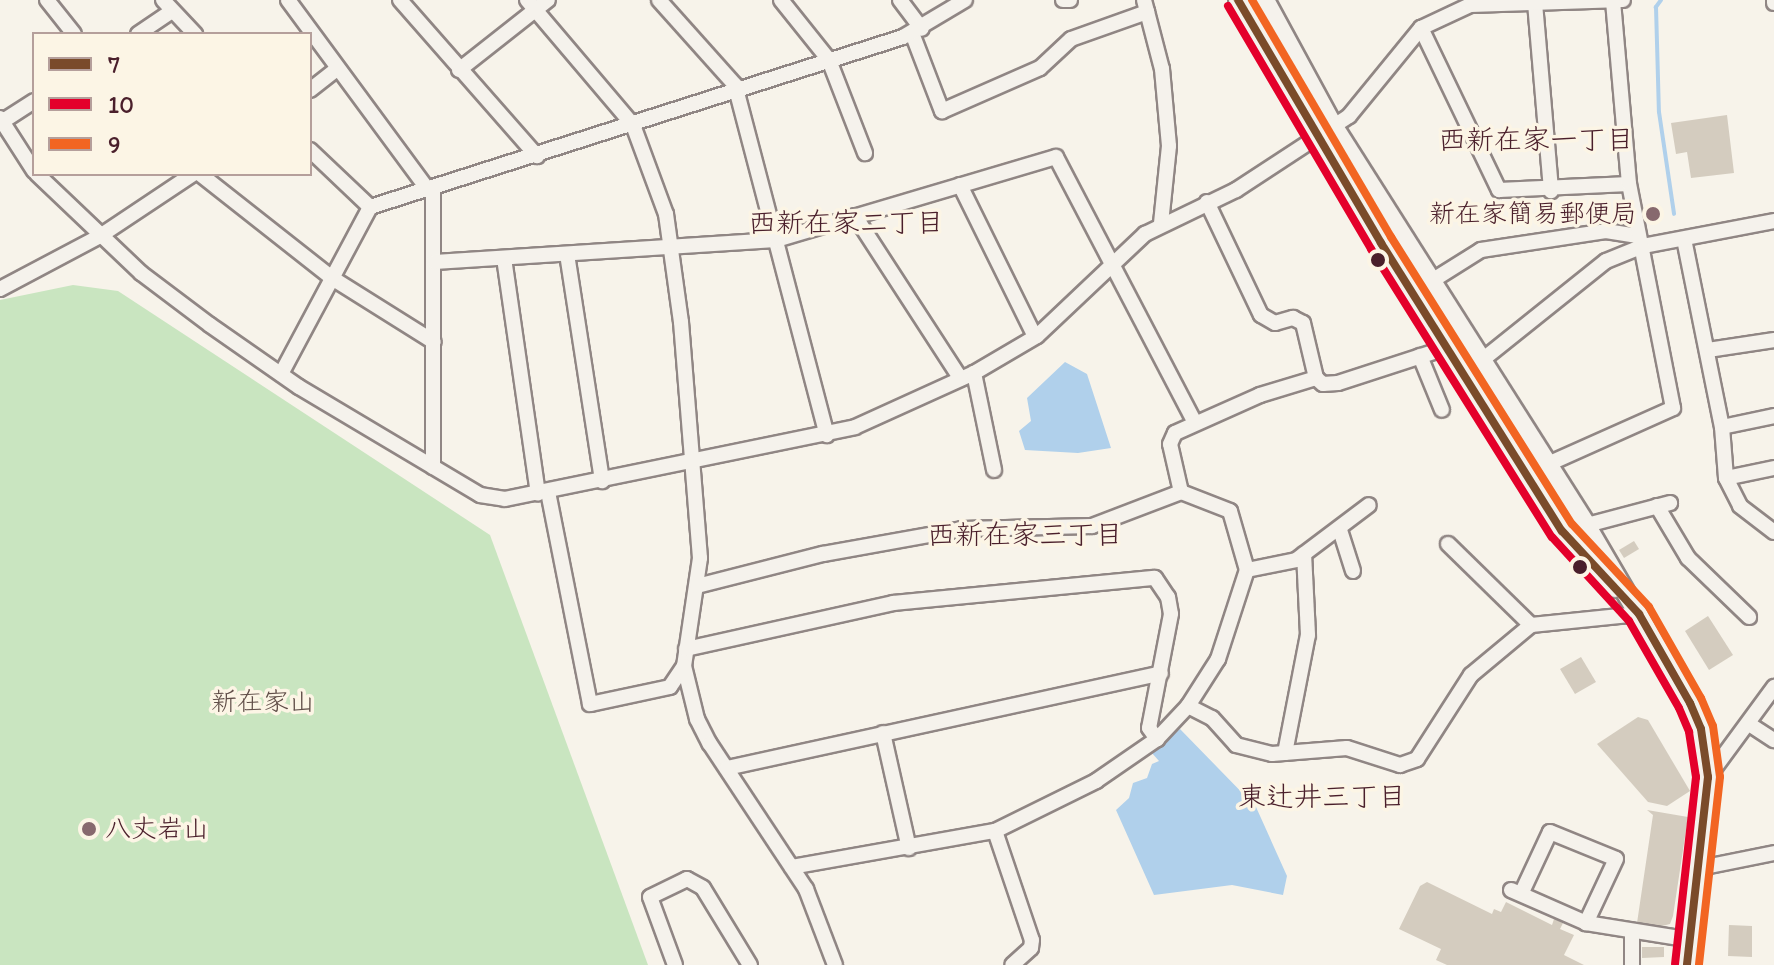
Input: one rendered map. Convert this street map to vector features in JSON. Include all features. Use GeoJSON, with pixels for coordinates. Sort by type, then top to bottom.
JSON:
{"type":"FeatureCollection","features":[{"type":"Feature","properties":{"kind":"street"},"geometry":{"type":"LineString","coordinates":[[47,0],[72,32]]}},
{"type":"Feature","properties":{"kind":"street"},"geometry":{"type":"LineString","coordinates":[[288,0],[311,32]]}},
{"type":"Feature","properties":{"kind":"street"},"geometry":{"type":"LineString","coordinates":[[400,0],[537,156]]}},
{"type":"Feature","properties":{"kind":"street"},"geometry":{"type":"LineString","coordinates":[[459,70],[531,5],[548,0]]}},
{"type":"Feature","properties":{"kind":"street"},"geometry":{"type":"LineString","coordinates":[[659,0],[736,91],[827,435]]}},
{"type":"Feature","properties":{"kind":"street"},"geometry":{"type":"LineString","coordinates":[[781,0],[829,60],[865,153]]}},
{"type":"Feature","properties":{"kind":"street"},"geometry":{"type":"LineString","coordinates":[[900,0],[917,31],[942,111],[1040,68],[1071,39],[1145,6],[1162,69],[1169,146],[1161,224]]}},
{"type":"Feature","properties":{"kind":"street"},"geometry":{"type":"LineString","coordinates":[[281,374],[370,207],[537,156],[917,31],[965,0]]}},
{"type":"Feature","properties":{"kind":"street"},"geometry":{"type":"LineString","coordinates":[[1063,0],[1070,0]]}},
{"type":"Feature","properties":{"kind":"street"},"geometry":{"type":"LineString","coordinates":[[1238,0],[1317,137],[1562,531],[1639,614]]}},
{"type":"Feature","properties":{"kind":"street"},"geometry":{"type":"LineString","coordinates":[[1265,0],[1334,127],[1467,341],[1587,525],[1690,703],[1701,729],[1708,777],[1686,939],[1687,965]]}},
{"type":"Feature","properties":{"kind":"street"},"geometry":{"type":"LineString","coordinates":[[40,176],[141,273],[281,374],[433,467],[492,499],[543,493],[827,435],[968,376],[1035,337],[1116,273],[1161,224],[1209,206],[1349,116],[1421,28],[1464,2],[1623,0]]}},
{"type":"Feature","properties":{"kind":"street"},"geometry":{"type":"LineString","coordinates":[[1548,464],[1673,408],[1629,184],[1613,1]]}},
{"type":"Feature","properties":{"kind":"street"},"geometry":{"type":"LineString","coordinates":[[1535,3],[1551,191]]}},
{"type":"Feature","properties":{"kind":"street"},"geometry":{"type":"LineString","coordinates":[[140,32],[168,5],[193,32]]}},
{"type":"Feature","properties":{"kind":"street"},"geometry":{"type":"LineString","coordinates":[[504,258],[543,493],[590,704],[661,692],[679,680],[684,666],[697,586],[692,463],[673,247],[656,177],[633,125],[531,5]]}},
{"type":"Feature","properties":{"kind":"street"},"geometry":{"type":"LineString","coordinates":[[1421,28],[1499,190],[1551,191],[1629,184]]}},
{"type":"Feature","properties":{"kind":"street"},"geometry":{"type":"LineString","coordinates":[[312,34],[430,190],[434,262],[433,467]]}},
{"type":"Feature","properties":{"kind":"street"},"geometry":{"type":"LineString","coordinates":[[312,88],[337,69]]}},
{"type":"Feature","properties":{"kind":"street"},"geometry":{"type":"LineString","coordinates":[[32,102],[1,120],[32,166]]}},
{"type":"Feature","properties":{"kind":"street"},"geometry":{"type":"LineString","coordinates":[[312,152],[370,207]]}},
{"type":"Feature","properties":{"kind":"street"},"geometry":{"type":"LineString","coordinates":[[434,262],[776,240],[1056,157],[1193,418]]}},
{"type":"Feature","properties":{"kind":"street"},"geometry":{"type":"LineString","coordinates":[[0,289],[100,236],[190,176]]}},
{"type":"Feature","properties":{"kind":"street"},"geometry":{"type":"LineString","coordinates":[[203,176],[332,278],[434,342]]}},
{"type":"Feature","properties":{"kind":"street"},"geometry":{"type":"LineString","coordinates":[[960,185],[1035,337]]}},
{"type":"Feature","properties":{"kind":"street"},"geometry":{"type":"LineString","coordinates":[[1209,206],[1261,315],[1275,323],[1293,318],[1303,323],[1316,374]]}},
{"type":"Feature","properties":{"kind":"street"},"geometry":{"type":"LineString","coordinates":[[855,216],[968,376],[994,470]]}},
{"type":"Feature","properties":{"kind":"street"},"geometry":{"type":"LineString","coordinates":[[1430,282],[1481,250],[1606,231],[1640,241],[1684,239],[1774,221]]}},
{"type":"Feature","properties":{"kind":"street"},"geometry":{"type":"LineString","coordinates":[[1684,239],[1722,427],[1726,478],[1740,506],[1774,532]]}},
{"type":"Feature","properties":{"kind":"street"},"geometry":{"type":"LineString","coordinates":[[1481,361],[1606,261],[1640,241]]}},
{"type":"Feature","properties":{"kind":"street"},"geometry":{"type":"LineString","coordinates":[[567,254],[602,481]]}},
{"type":"Feature","properties":{"kind":"street"},"geometry":{"type":"LineString","coordinates":[[1708,350],[1774,340]]}},
{"type":"Feature","properties":{"kind":"street"},"geometry":{"type":"LineString","coordinates":[[1181,492],[1170,444],[1175,433],[1193,418],[1316,374],[1338,383],[1467,341]]}},
{"type":"Feature","properties":{"kind":"street"},"geometry":{"type":"LineString","coordinates":[[1420,356],[1442,410]]}},
{"type":"Feature","properties":{"kind":"street"},"geometry":{"type":"LineString","coordinates":[[1722,427],[1774,416]]}},
{"type":"Feature","properties":{"kind":"street"},"geometry":{"type":"LineString","coordinates":[[1726,478],[1774,468]]}},
{"type":"Feature","properties":{"kind":"street"},"geometry":{"type":"LineString","coordinates":[[697,586],[823,554],[962,529],[1025,524],[1092,526],[1181,492],[1230,511],[1247,570],[1218,659],[1188,706],[1157,739],[1096,781],[995,831],[792,867]]}},
{"type":"Feature","properties":{"kind":"street"},"geometry":{"type":"LineString","coordinates":[[1247,570],[1257,571],[1304,554],[1340,530],[1369,505]]}},
{"type":"Feature","properties":{"kind":"street"},"geometry":{"type":"LineString","coordinates":[[1587,525],[1664,505],[1688,558],[1749,617]]}},
{"type":"Feature","properties":{"kind":"street"},"geometry":{"type":"LineString","coordinates":[[1340,530],[1353,571]]}},
{"type":"Feature","properties":{"kind":"street"},"geometry":{"type":"LineString","coordinates":[[1448,544],[1531,625]]}},
{"type":"Feature","properties":{"kind":"street"},"geometry":{"type":"LineString","coordinates":[[1285,753],[1308,635],[1304,554]]}},
{"type":"Feature","properties":{"kind":"street"},"geometry":{"type":"LineString","coordinates":[[686,649],[893,603],[1155,578],[1168,597],[1171,614],[1149,728],[1157,739]]}},
{"type":"Feature","properties":{"kind":"street"},"geometry":{"type":"LineString","coordinates":[[1188,706],[1212,718],[1236,745],[1285,753],[1347,748],[1400,765],[1417,759],[1471,675],[1531,625],[1639,614]]}},
{"type":"Feature","properties":{"kind":"street"},"geometry":{"type":"LineString","coordinates":[[684,666],[697,719],[792,867],[821,919],[835,965]]}},
{"type":"Feature","properties":{"kind":"street"},"geometry":{"type":"LineString","coordinates":[[727,768],[1161,673]]}},
{"type":"Feature","properties":{"kind":"street"},"geometry":{"type":"LineString","coordinates":[[1708,777],[1774,687]]}},
{"type":"Feature","properties":{"kind":"street"},"geometry":{"type":"LineString","coordinates":[[1749,724],[1774,740]]}},
{"type":"Feature","properties":{"kind":"street"},"geometry":{"type":"LineString","coordinates":[[883,733],[909,848]]}},
{"type":"Feature","properties":{"kind":"street"},"geometry":{"type":"LineString","coordinates":[[995,831],[1032,940],[1031,948],[1012,965]]}},
{"type":"Feature","properties":{"kind":"street"},"geometry":{"type":"LineString","coordinates":[[1586,923],[1616,859],[1550,832],[1516,891],[1586,923],[1632,934],[1686,939]]}},
{"type":"Feature","properties":{"kind":"street"},"geometry":{"type":"LineString","coordinates":[[1695,869],[1774,853]]}},
{"type":"Feature","properties":{"kind":"street"},"geometry":{"type":"LineString","coordinates":[[675,965],[650,897],[687,879],[703,888],[750,965]]}},
{"type":"Feature","properties":{"kind":"street"},"geometry":{"type":"LineString","coordinates":[[1632,934],[1632,965]]}},
{"type":"Feature","properties":{"kind":"green space","name":"新在家山"},"geometry":{"type":"Polygon","coordinates":[[[73,285],[118,291],[490,535],[648,965],[0,965],[0,300],[73,285]]]}},
{"type":"Feature","properties":{"kind":"water"},"geometry":{"type":"Polygon","coordinates":[[[1065,362],[1087,374],[1111,448],[1078,453],[1025,450],[1019,431],[1031,421],[1027,398],[1065,362]]]}},
{"type":"Feature","properties":{"kind":"water"},"geometry":{"type":"Polygon","coordinates":[[[1180,729],[1256,807],[1287,876],[1283,895],[1232,885],[1154,895],[1116,810],[1129,798],[1133,783],[1147,778],[1152,764],[1159,761],[1151,752],[1180,729]]]}},
{"type":"Feature","properties":{"kind":"building"},"geometry":{"type":"Polygon","coordinates":[[[1727,115],[1734,173],[1691,178],[1687,152],[1676,154],[1671,123],[1727,115]]]}},
{"type":"Feature","properties":{"kind":"building"},"geometry":{"type":"Polygon","coordinates":[[[1634,541],[1639,549],[1624,558],[1619,550],[1634,541]]]}},
{"type":"Feature","properties":{"kind":"building"},"geometry":{"type":"Polygon","coordinates":[[[1708,616],[1733,655],[1709,670],[1685,631],[1708,616]]]}},
{"type":"Feature","properties":{"kind":"building"},"geometry":{"type":"Polygon","coordinates":[[[1581,657],[1596,682],[1575,694],[1560,669],[1581,657]]]}},
{"type":"Feature","properties":{"kind":"building"},"geometry":{"type":"Polygon","coordinates":[[[1638,717],[1648,720],[1690,791],[1667,806],[1648,802],[1597,744],[1638,717]]]}},
{"type":"Feature","properties":{"kind":"building"},"geometry":{"type":"Polygon","coordinates":[[[1647,810],[1688,817],[1673,916],[1670,924],[1658,927],[1637,923],[1653,815],[1647,810]]]}},
{"type":"Feature","properties":{"kind":"building"},"geometry":{"type":"Polygon","coordinates":[[[1427,882],[1492,914],[1494,909],[1501,912],[1506,902],[1552,925],[1554,919],[1563,923],[1560,929],[1574,935],[1564,955],[1584,965],[1447,965],[1436,960],[1441,949],[1399,929],[1420,886],[1427,882]]]}},
{"type":"Feature","properties":{"kind":"building"},"geometry":{"type":"Polygon","coordinates":[[[1729,925],[1752,926],[1752,957],[1728,956],[1729,925]]]}},
{"type":"Feature","properties":{"kind":"building"},"geometry":{"type":"Polygon","coordinates":[[[1642,947],[1664,947],[1664,957],[1642,958],[1642,947]]]}},
{"type":"Feature","properties":{"kind":"waterway"},"geometry":{"type":"LineString","coordinates":[[1661,0],[1656,7],[1659,112],[1674,214]]}},
{"type":"Feature","properties":{"kind":"transit line","name":"7"},"geometry":{"type":"LineString","coordinates":[[1238,0],[1381,243],[1562,531],[1639,614],[1690,703],[1701,729],[1708,777],[1687,965]]}},
{"type":"Feature","properties":{"kind":"transit line","name":"9"},"geometry":{"type":"LineString","coordinates":[[1252,0],[1391,237],[1572,524],[1649,607],[1701,698],[1713,726],[1720,777],[1699,965]]}},
{"type":"Feature","properties":{"kind":"transit line","name":"10"},"geometry":{"type":"LineString","coordinates":[[1228,6],[1371,249],[1552,537],[1629,621],[1679,708],[1689,732],[1696,777],[1675,964]]}},
{"type":"Feature","properties":{"kind":"place","name":"新在家簡易郵便局"},"geometry":{"type":"Point","coordinates":[1653,214]}},
{"type":"Feature","properties":{"kind":"place","name":"八丈岩山"},"geometry":{"type":"Point","coordinates":[89,829]}},
{"type":"Feature","properties":{"kind":"district","name":"西新在家一丁目"},"geometry":{"type":"Point","coordinates":[1536,139]}},
{"type":"Feature","properties":{"kind":"district","name":"西新在家二丁目"},"geometry":{"type":"Point","coordinates":[846,222]}},
{"type":"Feature","properties":{"kind":"district","name":"西新在家三丁目"},"geometry":{"type":"Point","coordinates":[1025,534]}},
{"type":"Feature","properties":{"kind":"district","name":"東辻井三丁目"},"geometry":{"type":"Point","coordinates":[1322,796]}}]}
